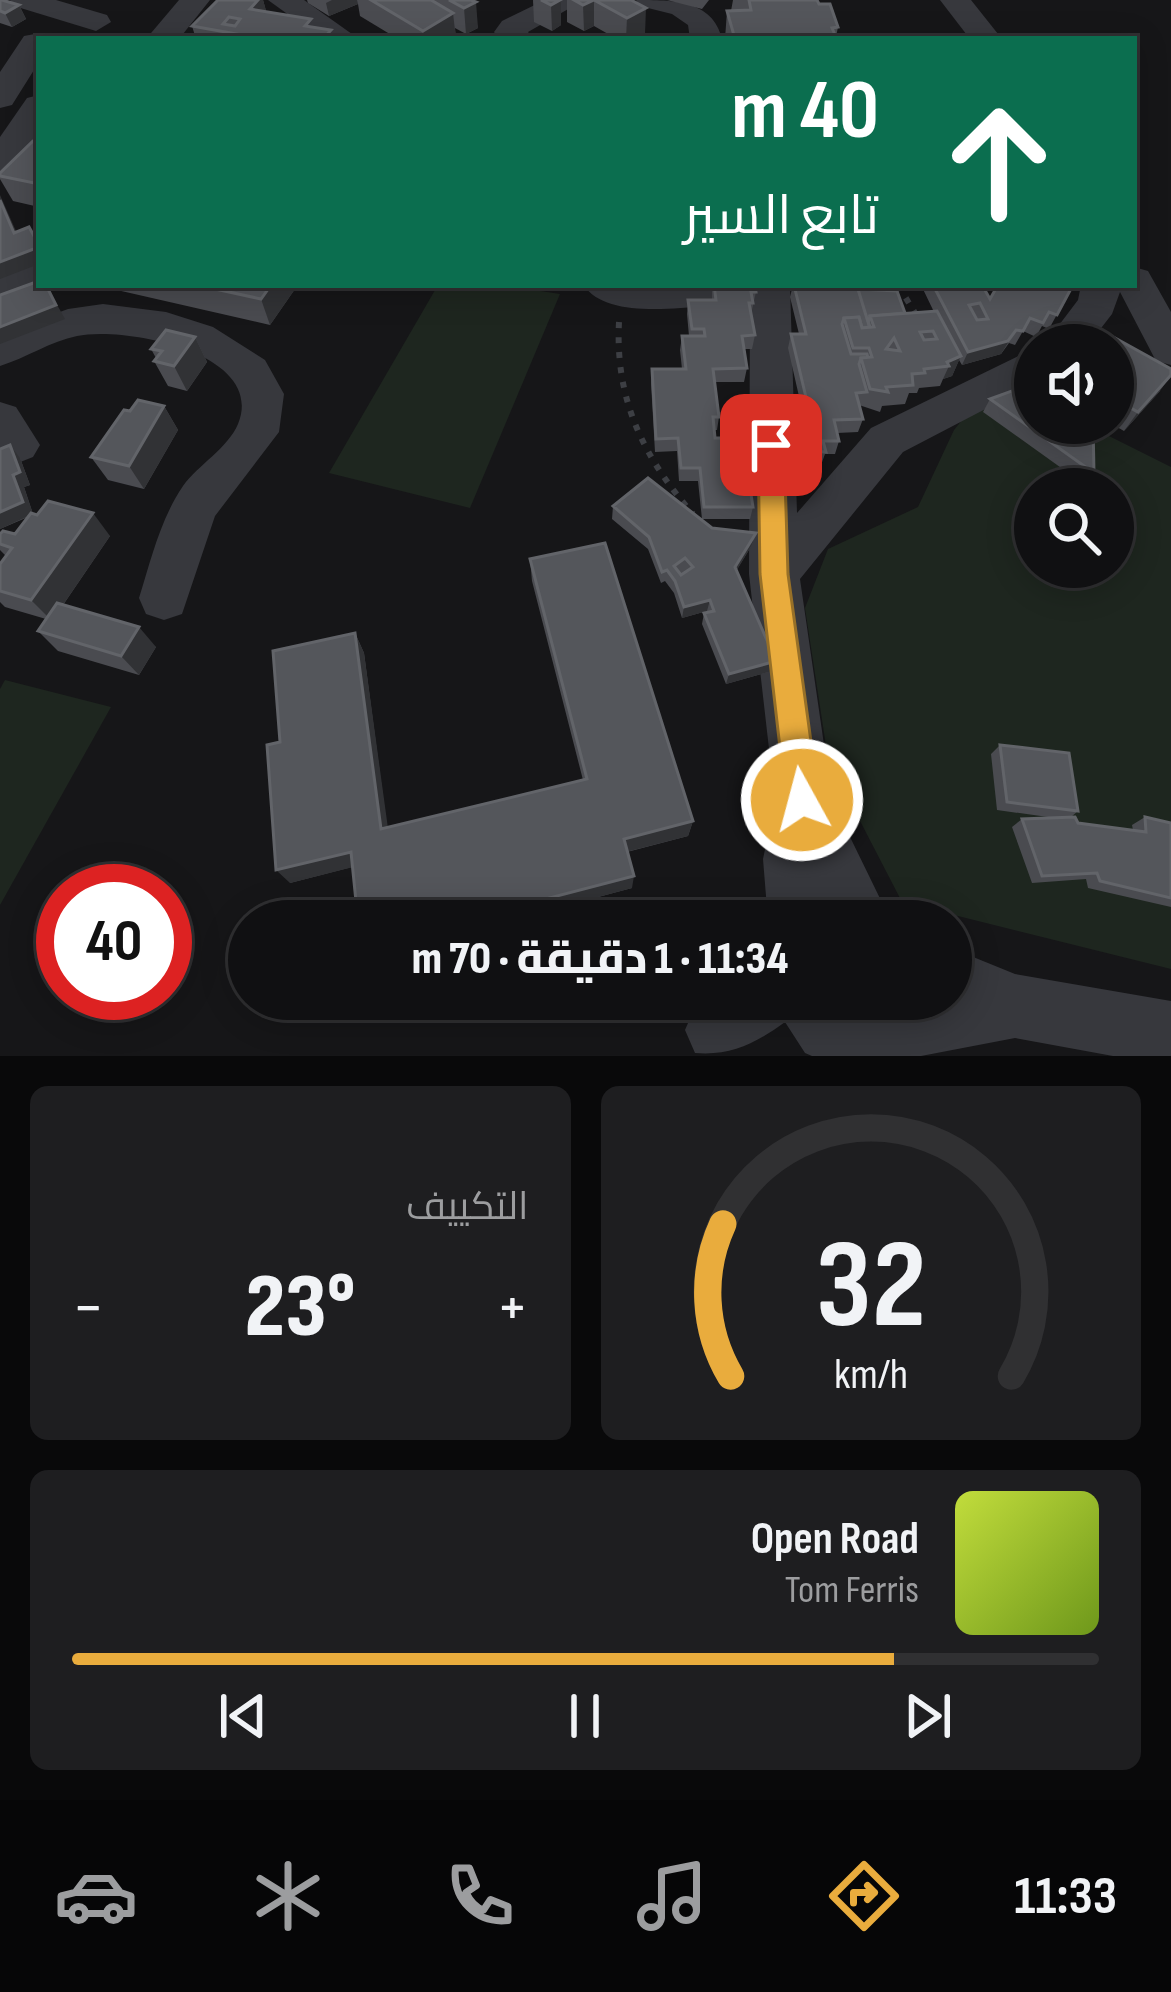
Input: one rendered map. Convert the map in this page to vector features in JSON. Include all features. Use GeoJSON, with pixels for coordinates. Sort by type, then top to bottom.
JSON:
{"type":"FeatureCollection","features":[{"type":"Feature","properties":{"kind":"street"},"geometry":{"type":"LineString","coordinates":[[25,0],[90,30],[125,0]]}},
{"type":"Feature","properties":{"kind":"street"},"geometry":{"type":"LineString","coordinates":[[165,36],[195,0]]}},
{"type":"Feature","properties":{"kind":"street"},"geometry":{"type":"LineString","coordinates":[[283,0],[338,36]]}},
{"type":"Feature","properties":{"kind":"street"},"geometry":{"type":"LineString","coordinates":[[514,36],[513,28],[569,0]]}},
{"type":"Feature","properties":{"kind":"street"},"geometry":{"type":"LineString","coordinates":[[651,0],[709,20]]}},
{"type":"Feature","properties":{"kind":"street"},"geometry":{"type":"LineString","coordinates":[[956,0],[984,36]]}},
{"type":"Feature","properties":{"kind":"street"},"geometry":{"type":"LineString","coordinates":[[0,98],[35,43]]}},
{"type":"Feature","properties":{"kind":"street"},"geometry":{"type":"LineString","coordinates":[[0,163],[36,109]]}},
{"type":"Feature","properties":{"kind":"street"},"geometry":{"type":"LineString","coordinates":[[0,289],[36,275]]}},
{"type":"Feature","properties":{"kind":"street"},"geometry":{"type":"LineString","coordinates":[[1137,287],[1171,350]]}},
{"type":"Feature","properties":{"kind":"street"},"geometry":{"type":"LineString","coordinates":[[614,290],[676,288]]}},
{"type":"Feature","properties":{"kind":"street"},"geometry":{"type":"LineString","coordinates":[[770,288],[774,574],[802,800],[849,900]]}},
{"type":"Feature","properties":{"kind":"street"},"geometry":{"type":"LineString","coordinates":[[1081,324],[1097,304],[1100,288]]}},
{"type":"Feature","properties":{"kind":"street"},"geometry":{"type":"LineString","coordinates":[[0,351],[79,320],[129,321],[219,343],[254,373],[261,390],[261,424],[196,504],[164,598]]}},
{"type":"Feature","properties":{"kind":"street"},"geometry":{"type":"LineString","coordinates":[[774,574],[887,440],[1014,375]]}},
{"type":"Feature","properties":{"kind":"street"},"geometry":{"type":"LineString","coordinates":[[0,419],[17,445],[0,452]]}},
{"type":"Feature","properties":{"kind":"street"},"geometry":{"type":"LineString","coordinates":[[797,900],[793,859],[802,800]]}},
{"type":"Feature","properties":{"kind":"street"},"geometry":{"type":"LineString","coordinates":[[972,989],[1115,1038],[1171,1034]]}},
{"type":"Feature","properties":{"kind":"street"},"geometry":{"type":"LineString","coordinates":[[822,1020],[828,1030],[880,1031],[1015,1006]]}},
{"type":"Feature","properties":{"kind":"path"},"geometry":{"type":"LineString","coordinates":[[900,288],[919,320],[929,320]]}},
{"type":"Feature","properties":{"kind":"path"},"geometry":{"type":"LineString","coordinates":[[614,290],[615,353],[637,443],[666,487],[697,519]]}},
{"type":"Feature","properties":{"kind":"shaded area"},"geometry":{"type":"Polygon","coordinates":[[[436,288],[521,288],[560,294],[470,508],[329,473],[436,288]]]}},
{"type":"Feature","properties":{"kind":"shaded area"},"geometry":{"type":"Polygon","coordinates":[[[1014,390],[1014,444],[1125,444],[1171,467],[1171,969],[972,919],[972,900],[901,900],[828,759],[805,608],[828,549],[918,507],[954,430],[971,409],[1014,390]]]}},
{"type":"Feature","properties":{"kind":"shaded area"},"geometry":{"type":"Polygon","coordinates":[[[5,680],[111,707],[0,905],[0,689],[5,680]]]}},
{"type":"Feature","properties":{"kind":"building"},"geometry":{"type":"Polygon","coordinates":[[[0,0],[19,5],[5,13],[0,11],[0,0]]]}},
{"type":"Feature","properties":{"kind":"building"},"geometry":{"type":"Polygon","coordinates":[[[218,0],[258,0],[250,9],[311,19],[305,26],[331,30],[326,36],[247,36],[192,26],[218,0]],[[229,17],[223,24],[235,26],[240,19],[229,17]]]}},
{"type":"Feature","properties":{"kind":"building"},"geometry":{"type":"Polygon","coordinates":[[[371,0],[431,0],[453,13],[423,31],[371,0]]]}},
{"type":"Feature","properties":{"kind":"building"},"geometry":{"type":"Polygon","coordinates":[[[449,0],[471,0],[476,2],[464,8],[449,0]]]}},
{"type":"Feature","properties":{"kind":"building"},"geometry":{"type":"Polygon","coordinates":[[[594,0],[631,0],[646,8],[627,18],[594,0]]]}},
{"type":"Feature","properties":{"kind":"building"},"geometry":{"type":"Polygon","coordinates":[[[749,0],[817,0],[830,4],[838,27],[832,28],[836,36],[734,36],[727,11],[751,10],[749,0]]]}},
{"type":"Feature","properties":{"kind":"building"},"geometry":{"type":"Polygon","coordinates":[[[33,141],[36,141],[36,183],[0,173],[33,141]]]}},
{"type":"Feature","properties":{"kind":"building"},"geometry":{"type":"Polygon","coordinates":[[[0,200],[14,233],[29,227],[36,248],[0,262],[0,200]]]}},
{"type":"Feature","properties":{"kind":"building"},"geometry":{"type":"Polygon","coordinates":[[[36,282],[36,288],[48,288],[56,305],[0,327],[0,295],[36,282]]]}},
{"type":"Feature","properties":{"kind":"building"},"geometry":{"type":"Polygon","coordinates":[[[211,288],[269,288],[261,299],[211,288]]]}},
{"type":"Feature","properties":{"kind":"building"},"geometry":{"type":"Polygon","coordinates":[[[714,288],[755,288],[751,292],[753,303],[749,303],[755,335],[742,336],[747,368],[713,369],[719,417],[713,417],[715,438],[742,438],[753,507],[704,507],[700,468],[681,468],[678,438],[656,439],[652,369],[686,369],[682,336],[705,336],[704,329],[692,329],[688,300],[716,300],[714,288]]]}},
{"type":"Feature","properties":{"kind":"building"},"geometry":{"type":"Polygon","coordinates":[[[795,288],[858,288],[870,327],[862,328],[859,317],[844,318],[842,324],[851,354],[867,354],[868,358],[861,358],[859,364],[867,392],[856,393],[863,419],[834,420],[839,441],[823,441],[826,452],[810,451],[800,416],[809,410],[791,334],[806,334],[795,288]]]}},
{"type":"Feature","properties":{"kind":"building"},"geometry":{"type":"Polygon","coordinates":[[[935,288],[984,288],[990,299],[996,288],[1071,288],[1057,315],[1049,312],[1043,323],[1030,318],[1027,324],[1014,324],[1008,341],[968,352],[935,288]],[[980,303],[969,305],[977,320],[988,319],[980,303]]]}},
{"type":"Feature","properties":{"kind":"building"},"geometry":{"type":"Polygon","coordinates":[[[858,289],[897,291],[905,313],[870,316],[868,322],[858,289]]]}},
{"type":"Feature","properties":{"kind":"building"},"geometry":{"type":"Polygon","coordinates":[[[937,311],[961,356],[947,362],[949,366],[912,374],[913,385],[886,387],[888,392],[870,389],[861,358],[872,357],[869,348],[853,348],[844,318],[859,317],[862,328],[874,327],[870,316],[937,311]],[[933,331],[920,332],[924,340],[937,339],[933,331]]]}},
{"type":"Feature","properties":{"kind":"building"},"geometry":{"type":"Polygon","coordinates":[[[166,330],[195,337],[174,366],[154,361],[162,351],[151,349],[166,330]]]}},
{"type":"Feature","properties":{"kind":"building"},"geometry":{"type":"Polygon","coordinates":[[[1134,348],[1171,369],[1171,375],[1138,412],[1134,410],[1134,348]]]}},
{"type":"Feature","properties":{"kind":"building"},"geometry":{"type":"Polygon","coordinates":[[[1014,390],[1014,416],[990,399],[1014,390]]]}},
{"type":"Feature","properties":{"kind":"building"},"geometry":{"type":"Polygon","coordinates":[[[138,400],[164,406],[129,466],[91,457],[124,410],[130,411],[138,400]]]}},
{"type":"Feature","properties":{"kind":"building"},"geometry":{"type":"Polygon","coordinates":[[[1053,444],[1093,444],[1094,468],[1053,444]]]}},
{"type":"Feature","properties":{"kind":"building"},"geometry":{"type":"Polygon","coordinates":[[[10,445],[20,472],[13,475],[23,502],[0,512],[0,449],[10,445]]]}},
{"type":"Feature","properties":{"kind":"building"},"geometry":{"type":"Polygon","coordinates":[[[648,478],[712,528],[756,533],[735,567],[776,661],[729,674],[704,613],[714,611],[710,600],[684,607],[675,581],[667,570],[662,572],[649,537],[613,506],[648,478]],[[685,558],[674,566],[681,575],[693,567],[685,558]]]}},
{"type":"Feature","properties":{"kind":"building"},"geometry":{"type":"Polygon","coordinates":[[[48,501],[93,513],[31,600],[0,591],[0,564],[12,548],[0,544],[0,534],[15,534],[48,501]]]}},
{"type":"Feature","properties":{"kind":"building"},"geometry":{"type":"Polygon","coordinates":[[[605,543],[693,821],[624,839],[634,876],[542,900],[356,900],[351,852],[276,870],[267,745],[280,742],[273,651],[355,633],[381,829],[587,779],[530,559],[605,543]]]}},
{"type":"Feature","properties":{"kind":"building"},"geometry":{"type":"Polygon","coordinates":[[[57,603],[139,627],[121,656],[38,631],[57,603]]]}},
{"type":"Feature","properties":{"kind":"building"},"geometry":{"type":"Polygon","coordinates":[[[1000,745],[1069,753],[1078,811],[1007,802],[1000,745]]]}},
{"type":"Feature","properties":{"kind":"building"},"geometry":{"type":"Polygon","coordinates":[[[1075,817],[1078,823],[1146,832],[1145,817],[1171,823],[1171,898],[1100,881],[1097,873],[1042,876],[1022,819],[1075,817]]]}},
{"type":"Feature","properties":{"kind":"route"},"geometry":{"type":"LineString","coordinates":[[771,445],[774,574],[802,800]]}}]}
